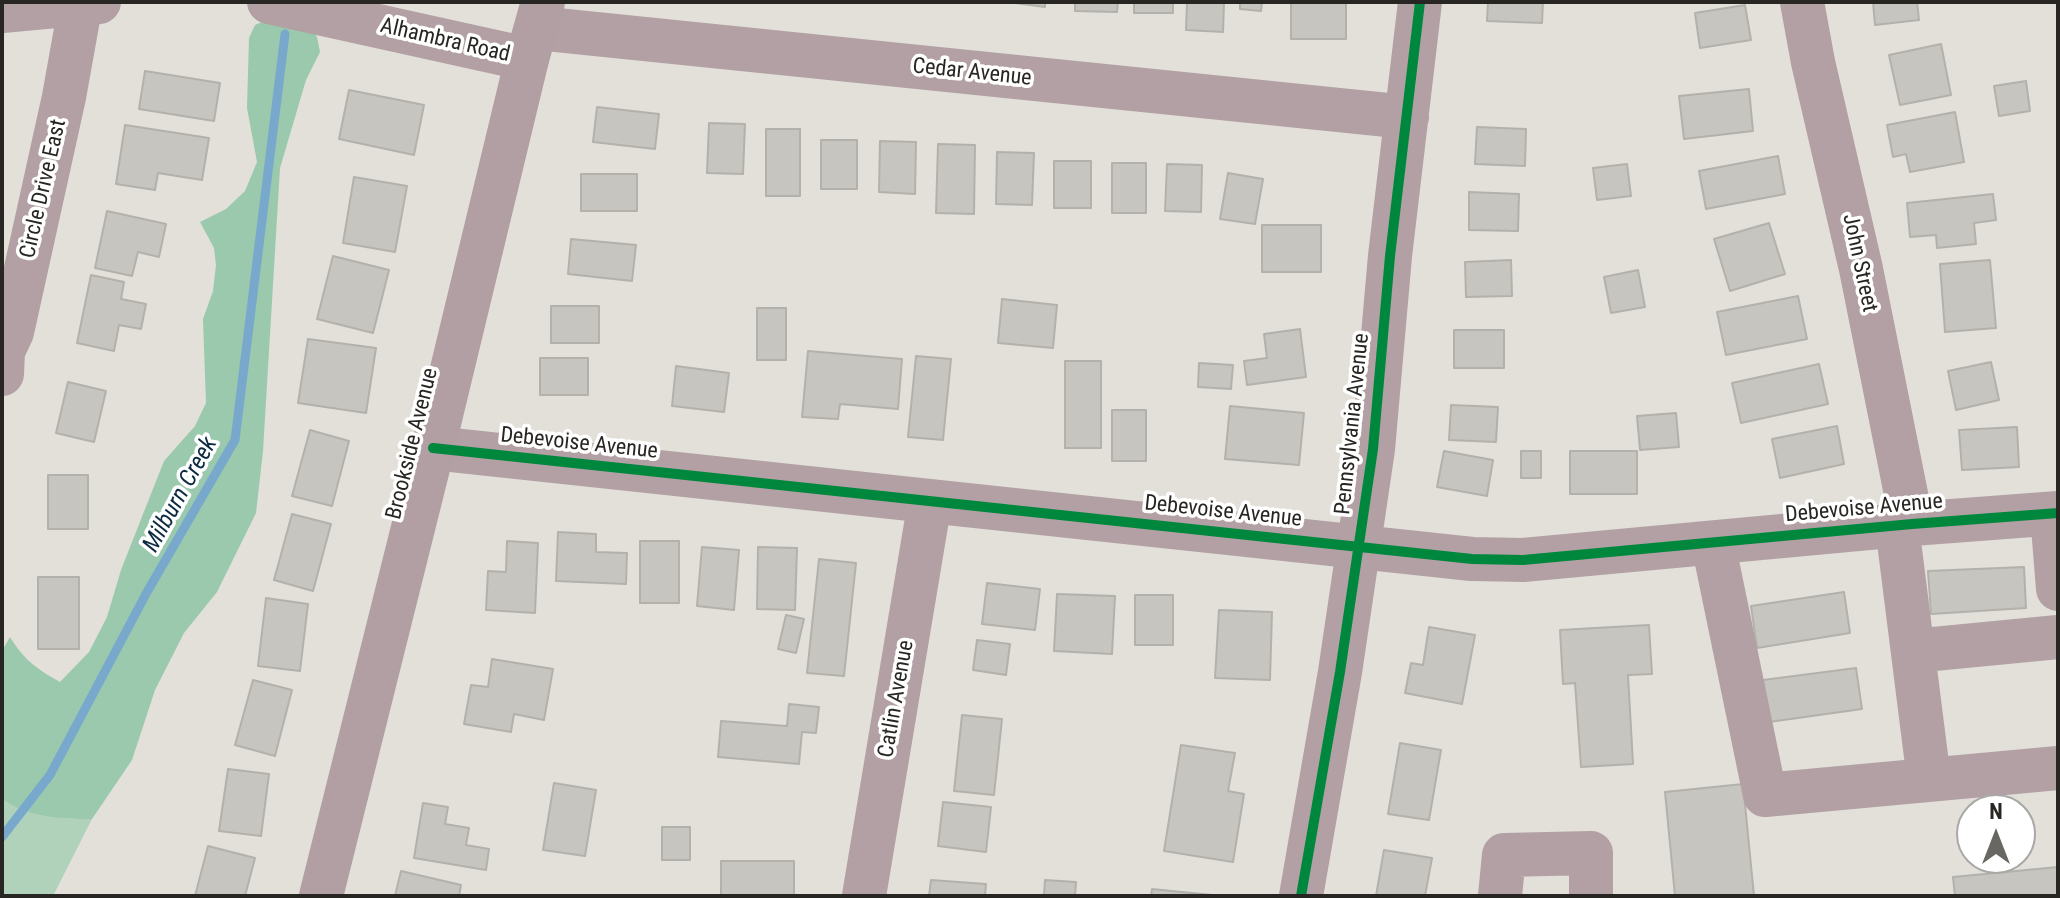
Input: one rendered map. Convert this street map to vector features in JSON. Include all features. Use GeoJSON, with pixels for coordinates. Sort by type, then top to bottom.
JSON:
{"type":"FeatureCollection","features":[{"type":"Feature","properties":{"kind":"main road","name":"Brookside Avenue"},"geometry":{"type":"LineString","coordinates":[[321,896],[536,30]]}},
{"type":"Feature","properties":{"kind":"street","name":"Alhambra Road"},"geometry":{"type":"LineString","coordinates":[[269,2],[536,30]]}},
{"type":"Feature","properties":{"kind":"street","name":"Pennsylvania Avenue"},"geometry":{"type":"LineString","coordinates":[[1301,896],[1340,672],[1373,449],[1390,256],[1420,2]]}},
{"type":"Feature","properties":{"kind":"street","name":"John Street"},"geometry":{"type":"LineString","coordinates":[[1802,2],[1861,269],[1905,525],[1913,651],[1929,780]]}},
{"type":"Feature","properties":{"kind":"street"},"geometry":{"type":"LineString","coordinates":[[2,11],[87,3]]}},
{"type":"Feature","properties":{"kind":"street","name":"Circle Drive East"},"geometry":{"type":"LineString","coordinates":[[2,371],[3,351],[12,332],[87,3]]}},
{"type":"Feature","properties":{"kind":"street","name":"Cedar Avenue"},"geometry":{"type":"LineString","coordinates":[[536,30],[1407,117]]}},
{"type":"Feature","properties":{"kind":"street","name":"Debevoise Avenue"},"geometry":{"type":"LineString","coordinates":[[433,448],[1472,559],[1523,560],[2055,514]]}},
{"type":"Feature","properties":{"kind":"street","name":"Catlin Avenue"},"geometry":{"type":"LineString","coordinates":[[864,896],[930,501]]}},
{"type":"Feature","properties":{"kind":"street"},"geometry":{"type":"LineString","coordinates":[[2055,514],[2058,589]]}},
{"type":"Feature","properties":{"kind":"street"},"geometry":{"type":"LineString","coordinates":[[1713,543],[1765,795],[2058,768]]}},
{"type":"Feature","properties":{"kind":"street"},"geometry":{"type":"LineString","coordinates":[[1913,651],[2058,637]]}},
{"type":"Feature","properties":{"kind":"street"},"geometry":{"type":"LineString","coordinates":[[1500,896],[1504,855],[1591,853],[1591,896]]}},
{"type":"Feature","properties":{"kind":"green space"},"geometry":{"type":"Polygon","coordinates":[[[275,16],[307,20],[317,37],[320,52],[306,80],[280,168],[263,451],[256,513],[217,592],[184,633],[155,690],[132,760],[92,819],[34,814],[2,799],[2,651],[10,637],[32,663],[60,682],[89,652],[107,617],[121,570],[164,461],[195,426],[206,403],[203,319],[213,291],[216,265],[214,248],[200,222],[226,209],[245,191],[257,162],[247,108],[249,38],[255,25],[275,16]]]}},
{"type":"Feature","properties":{"kind":"green space"},"geometry":{"type":"Polygon","coordinates":[[[2,799],[34,814],[92,819],[53,896],[2,896],[2,799]]]}},
{"type":"Feature","properties":{"kind":"building"},"geometry":{"type":"Polygon","coordinates":[[[1008,2],[1045,2],[1045,7],[1008,2]]]}},
{"type":"Feature","properties":{"kind":"building"},"geometry":{"type":"Polygon","coordinates":[[[1075,2],[1118,2],[1117,12],[1075,11],[1075,2]]]}},
{"type":"Feature","properties":{"kind":"building"},"geometry":{"type":"Polygon","coordinates":[[[1134,2],[1173,2],[1173,13],[1134,13],[1134,2]]]}},
{"type":"Feature","properties":{"kind":"building"},"geometry":{"type":"Polygon","coordinates":[[[1187,2],[1224,2],[1223,32],[1186,30],[1187,2]]]}},
{"type":"Feature","properties":{"kind":"building"},"geometry":{"type":"Polygon","coordinates":[[[1240,2],[1262,2],[1261,11],[1240,9],[1240,2]]]}},
{"type":"Feature","properties":{"kind":"building"},"geometry":{"type":"Polygon","coordinates":[[[1291,2],[1346,2],[1346,39],[1291,39],[1291,2]]]}},
{"type":"Feature","properties":{"kind":"building"},"geometry":{"type":"Polygon","coordinates":[[[1488,2],[1543,2],[1542,23],[1487,21],[1488,2]]]}},
{"type":"Feature","properties":{"kind":"building"},"geometry":{"type":"Polygon","coordinates":[[[1873,2],[1917,2],[1919,20],[1875,25],[1873,2]]]}},
{"type":"Feature","properties":{"kind":"building"},"geometry":{"type":"Polygon","coordinates":[[[1745,5],[1751,40],[1700,48],[1695,13],[1745,5]]]}},
{"type":"Feature","properties":{"kind":"building"},"geometry":{"type":"Polygon","coordinates":[[[1941,44],[1951,95],[1900,105],[1889,55],[1941,44]]]}},
{"type":"Feature","properties":{"kind":"building"},"geometry":{"type":"Polygon","coordinates":[[[145,71],[220,83],[214,121],[139,109],[145,71]]]}},
{"type":"Feature","properties":{"kind":"building"},"geometry":{"type":"Polygon","coordinates":[[[2026,81],[2030,111],[1999,116],[1994,86],[2026,81]]]}},
{"type":"Feature","properties":{"kind":"building"},"geometry":{"type":"Polygon","coordinates":[[[1749,89],[1753,131],[1684,139],[1679,96],[1749,89]]]}},
{"type":"Feature","properties":{"kind":"building"},"geometry":{"type":"Polygon","coordinates":[[[349,90],[424,105],[414,155],[339,139],[349,90]]]}},
{"type":"Feature","properties":{"kind":"building"},"geometry":{"type":"Polygon","coordinates":[[[597,107],[659,114],[655,149],[593,142],[597,107]]]}},
{"type":"Feature","properties":{"kind":"building"},"geometry":{"type":"Polygon","coordinates":[[[1955,112],[1964,162],[1910,172],[1906,154],[1893,157],[1887,125],[1955,112]]]}},
{"type":"Feature","properties":{"kind":"building"},"geometry":{"type":"Polygon","coordinates":[[[709,123],[745,124],[743,174],[707,173],[709,123]]]}},
{"type":"Feature","properties":{"kind":"building"},"geometry":{"type":"Polygon","coordinates":[[[125,125],[209,138],[202,180],[158,173],[155,190],[116,184],[125,125]]]}},
{"type":"Feature","properties":{"kind":"building"},"geometry":{"type":"Polygon","coordinates":[[[1477,127],[1526,129],[1525,166],[1475,164],[1477,127]]]}},
{"type":"Feature","properties":{"kind":"building"},"geometry":{"type":"Polygon","coordinates":[[[766,129],[800,129],[800,196],[766,196],[766,129]]]}},
{"type":"Feature","properties":{"kind":"building"},"geometry":{"type":"Polygon","coordinates":[[[821,140],[857,140],[857,189],[821,189],[821,140]]]}},
{"type":"Feature","properties":{"kind":"building"},"geometry":{"type":"Polygon","coordinates":[[[880,141],[916,142],[915,194],[879,192],[880,141]]]}},
{"type":"Feature","properties":{"kind":"building"},"geometry":{"type":"Polygon","coordinates":[[[938,144],[975,145],[974,214],[936,213],[938,144]]]}},
{"type":"Feature","properties":{"kind":"building"},"geometry":{"type":"Polygon","coordinates":[[[997,152],[1034,153],[1032,205],[996,204],[997,152]]]}},
{"type":"Feature","properties":{"kind":"building"},"geometry":{"type":"Polygon","coordinates":[[[1778,156],[1785,194],[1706,209],[1699,171],[1778,156]]]}},
{"type":"Feature","properties":{"kind":"building"},"geometry":{"type":"Polygon","coordinates":[[[1054,161],[1091,161],[1091,208],[1054,208],[1054,161]]]}},
{"type":"Feature","properties":{"kind":"building"},"geometry":{"type":"Polygon","coordinates":[[[1112,163],[1146,163],[1146,213],[1112,213],[1112,163]]]}},
{"type":"Feature","properties":{"kind":"building"},"geometry":{"type":"Polygon","coordinates":[[[1167,164],[1202,165],[1201,212],[1165,211],[1167,164]]]}},
{"type":"Feature","properties":{"kind":"building"},"geometry":{"type":"Polygon","coordinates":[[[1627,164],[1631,196],[1597,200],[1593,168],[1627,164]]]}},
{"type":"Feature","properties":{"kind":"building"},"geometry":{"type":"Polygon","coordinates":[[[1228,173],[1263,179],[1255,224],[1220,219],[1228,173]]]}},
{"type":"Feature","properties":{"kind":"building"},"geometry":{"type":"Polygon","coordinates":[[[581,174],[637,174],[637,211],[581,211],[581,174]]]}},
{"type":"Feature","properties":{"kind":"building"},"geometry":{"type":"Polygon","coordinates":[[[354,177],[407,186],[395,252],[343,243],[354,177]]]}},
{"type":"Feature","properties":{"kind":"building"},"geometry":{"type":"Polygon","coordinates":[[[1469,192],[1519,194],[1518,231],[1469,230],[1469,192]]]}},
{"type":"Feature","properties":{"kind":"building"},"geometry":{"type":"Polygon","coordinates":[[[1993,194],[1996,220],[1974,223],[1976,244],[1937,248],[1936,235],[1910,237],[1907,203],[1993,194]]]}},
{"type":"Feature","properties":{"kind":"building"},"geometry":{"type":"Polygon","coordinates":[[[107,211],[166,224],[159,257],[138,252],[132,276],[95,268],[107,211]]]}},
{"type":"Feature","properties":{"kind":"building"},"geometry":{"type":"Polygon","coordinates":[[[1769,223],[1785,274],[1730,291],[1714,239],[1769,223]]]}},
{"type":"Feature","properties":{"kind":"building"},"geometry":{"type":"Polygon","coordinates":[[[1262,225],[1321,225],[1321,272],[1262,272],[1262,225]]]}},
{"type":"Feature","properties":{"kind":"building"},"geometry":{"type":"Polygon","coordinates":[[[571,239],[636,245],[632,281],[568,274],[571,239]]]}},
{"type":"Feature","properties":{"kind":"building"},"geometry":{"type":"Polygon","coordinates":[[[333,256],[389,270],[373,333],[317,319],[333,256]]]}},
{"type":"Feature","properties":{"kind":"building"},"geometry":{"type":"Polygon","coordinates":[[[1511,260],[1512,296],[1466,297],[1465,262],[1511,260]]]}},
{"type":"Feature","properties":{"kind":"building"},"geometry":{"type":"Polygon","coordinates":[[[1990,260],[1996,328],[1945,332],[1940,264],[1990,260]]]}},
{"type":"Feature","properties":{"kind":"building"},"geometry":{"type":"Polygon","coordinates":[[[1638,270],[1645,307],[1611,313],[1604,277],[1638,270]]]}},
{"type":"Feature","properties":{"kind":"building"},"geometry":{"type":"Polygon","coordinates":[[[91,275],[124,282],[121,299],[146,304],[141,329],[119,325],[114,351],[77,343],[91,275]]]}},
{"type":"Feature","properties":{"kind":"building"},"geometry":{"type":"Polygon","coordinates":[[[1798,296],[1807,339],[1726,355],[1717,312],[1798,296]]]}},
{"type":"Feature","properties":{"kind":"building"},"geometry":{"type":"Polygon","coordinates":[[[1002,299],[1057,305],[1053,348],[998,343],[1002,299]]]}},
{"type":"Feature","properties":{"kind":"building"},"geometry":{"type":"Polygon","coordinates":[[[551,306],[599,306],[599,343],[551,343],[551,306]]]}},
{"type":"Feature","properties":{"kind":"building"},"geometry":{"type":"Polygon","coordinates":[[[757,308],[786,308],[786,360],[757,360],[757,308]]]}},
{"type":"Feature","properties":{"kind":"building"},"geometry":{"type":"Polygon","coordinates":[[[1300,329],[1306,377],[1247,385],[1244,361],[1267,358],[1264,334],[1300,329]]]}},
{"type":"Feature","properties":{"kind":"building"},"geometry":{"type":"Polygon","coordinates":[[[1454,330],[1504,330],[1504,368],[1454,368],[1454,330]]]}},
{"type":"Feature","properties":{"kind":"building"},"geometry":{"type":"Polygon","coordinates":[[[308,339],[376,348],[366,413],[298,403],[308,339]]]}},
{"type":"Feature","properties":{"kind":"building"},"geometry":{"type":"Polygon","coordinates":[[[808,351],[902,359],[898,409],[840,404],[838,419],[802,417],[808,351]]]}},
{"type":"Feature","properties":{"kind":"building"},"geometry":{"type":"Polygon","coordinates":[[[916,356],[951,359],[943,440],[908,437],[916,356]]]}},
{"type":"Feature","properties":{"kind":"building"},"geometry":{"type":"Polygon","coordinates":[[[540,358],[588,358],[588,395],[540,395],[540,358]]]}},
{"type":"Feature","properties":{"kind":"building"},"geometry":{"type":"Polygon","coordinates":[[[1065,361],[1101,361],[1101,448],[1065,448],[1065,361]]]}},
{"type":"Feature","properties":{"kind":"building"},"geometry":{"type":"Polygon","coordinates":[[[1991,362],[1999,400],[1956,410],[1948,371],[1991,362]]]}},
{"type":"Feature","properties":{"kind":"building"},"geometry":{"type":"Polygon","coordinates":[[[1199,363],[1233,365],[1231,389],[1198,387],[1199,363]]]}},
{"type":"Feature","properties":{"kind":"building"},"geometry":{"type":"Polygon","coordinates":[[[1819,364],[1828,404],[1741,423],[1732,383],[1819,364]]]}},
{"type":"Feature","properties":{"kind":"building"},"geometry":{"type":"Polygon","coordinates":[[[676,366],[729,373],[724,412],[672,406],[676,366]]]}},
{"type":"Feature","properties":{"kind":"building"},"geometry":{"type":"Polygon","coordinates":[[[68,382],[106,391],[94,442],[56,433],[68,382]]]}},
{"type":"Feature","properties":{"kind":"building"},"geometry":{"type":"Polygon","coordinates":[[[1451,405],[1498,407],[1496,442],[1449,440],[1451,405]]]}},
{"type":"Feature","properties":{"kind":"building"},"geometry":{"type":"Polygon","coordinates":[[[1230,406],[1304,413],[1299,465],[1225,459],[1230,406]]]}},
{"type":"Feature","properties":{"kind":"building"},"geometry":{"type":"Polygon","coordinates":[[[1112,410],[1146,410],[1146,461],[1112,461],[1112,410]]]}},
{"type":"Feature","properties":{"kind":"building"},"geometry":{"type":"Polygon","coordinates":[[[1676,413],[1679,447],[1640,450],[1637,416],[1676,413]]]}},
{"type":"Feature","properties":{"kind":"building"},"geometry":{"type":"Polygon","coordinates":[[[1837,426],[1844,464],[1780,478],[1772,439],[1837,426]]]}},
{"type":"Feature","properties":{"kind":"building"},"geometry":{"type":"Polygon","coordinates":[[[2017,427],[2019,467],[1962,470],[1959,430],[2017,427]]]}},
{"type":"Feature","properties":{"kind":"building"},"geometry":{"type":"Polygon","coordinates":[[[310,430],[349,441],[332,506],[292,496],[310,430]]]}},
{"type":"Feature","properties":{"kind":"building"},"geometry":{"type":"Polygon","coordinates":[[[1444,451],[1493,460],[1487,496],[1437,487],[1444,451]]]}},
{"type":"Feature","properties":{"kind":"building"},"geometry":{"type":"Polygon","coordinates":[[[1521,451],[1541,451],[1541,478],[1521,478],[1521,451]]]}},
{"type":"Feature","properties":{"kind":"building"},"geometry":{"type":"Polygon","coordinates":[[[1570,451],[1637,451],[1637,494],[1570,494],[1570,451]]]}},
{"type":"Feature","properties":{"kind":"building"},"geometry":{"type":"Polygon","coordinates":[[[48,475],[88,475],[88,529],[48,529],[48,475]]]}},
{"type":"Feature","properties":{"kind":"building"},"geometry":{"type":"Polygon","coordinates":[[[292,514],[331,524],[313,591],[274,580],[292,514]]]}},
{"type":"Feature","properties":{"kind":"building"},"geometry":{"type":"Polygon","coordinates":[[[558,532],[596,534],[596,552],[627,553],[626,584],[556,581],[558,532]]]}},
{"type":"Feature","properties":{"kind":"building"},"geometry":{"type":"Polygon","coordinates":[[[507,541],[538,543],[535,613],[486,610],[488,571],[506,572],[507,541]]]}},
{"type":"Feature","properties":{"kind":"building"},"geometry":{"type":"Polygon","coordinates":[[[640,541],[679,541],[679,603],[640,603],[640,541]]]}},
{"type":"Feature","properties":{"kind":"building"},"geometry":{"type":"Polygon","coordinates":[[[702,547],[739,550],[734,610],[697,606],[702,547]]]}},
{"type":"Feature","properties":{"kind":"building"},"geometry":{"type":"Polygon","coordinates":[[[758,547],[797,548],[795,610],[757,609],[758,547]]]}},
{"type":"Feature","properties":{"kind":"building"},"geometry":{"type":"Polygon","coordinates":[[[819,559],[856,563],[844,676],[807,673],[819,559]]]}},
{"type":"Feature","properties":{"kind":"building"},"geometry":{"type":"Polygon","coordinates":[[[2024,567],[2026,608],[1931,614],[1928,571],[2024,567]]]}},
{"type":"Feature","properties":{"kind":"building"},"geometry":{"type":"Polygon","coordinates":[[[38,577],[79,577],[79,649],[38,649],[38,577]]]}},
{"type":"Feature","properties":{"kind":"building"},"geometry":{"type":"Polygon","coordinates":[[[987,583],[1040,589],[1035,630],[982,624],[987,583]]]}},
{"type":"Feature","properties":{"kind":"building"},"geometry":{"type":"Polygon","coordinates":[[[1844,592],[1850,633],[1757,648],[1751,606],[1844,592]]]}},
{"type":"Feature","properties":{"kind":"building"},"geometry":{"type":"Polygon","coordinates":[[[1057,594],[1115,596],[1112,654],[1054,651],[1057,594]]]}},
{"type":"Feature","properties":{"kind":"building"},"geometry":{"type":"Polygon","coordinates":[[[1135,595],[1173,595],[1173,645],[1135,645],[1135,595]]]}},
{"type":"Feature","properties":{"kind":"building"},"geometry":{"type":"Polygon","coordinates":[[[266,598],[308,604],[300,671],[258,666],[266,598]]]}},
{"type":"Feature","properties":{"kind":"building"},"geometry":{"type":"Polygon","coordinates":[[[1219,610],[1272,612],[1270,680],[1215,678],[1219,610]]]}},
{"type":"Feature","properties":{"kind":"building"},"geometry":{"type":"Polygon","coordinates":[[[786,615],[804,619],[796,653],[778,649],[786,615]]]}},
{"type":"Feature","properties":{"kind":"building"},"geometry":{"type":"Polygon","coordinates":[[[1649,625],[1652,674],[1628,675],[1633,764],[1581,767],[1575,683],[1563,684],[1560,630],[1649,625]]]}},
{"type":"Feature","properties":{"kind":"building"},"geometry":{"type":"Polygon","coordinates":[[[1429,627],[1475,635],[1462,704],[1405,693],[1411,663],[1423,665],[1429,627]]]}},
{"type":"Feature","properties":{"kind":"building"},"geometry":{"type":"Polygon","coordinates":[[[977,640],[1010,644],[1006,675],[973,670],[977,640]]]}},
{"type":"Feature","properties":{"kind":"building"},"geometry":{"type":"Polygon","coordinates":[[[492,659],[553,669],[544,720],[514,714],[511,732],[464,724],[471,685],[488,687],[492,659]]]}},
{"type":"Feature","properties":{"kind":"building"},"geometry":{"type":"Polygon","coordinates":[[[1856,668],[1862,709],[1769,722],[1763,680],[1856,668]]]}},
{"type":"Feature","properties":{"kind":"building"},"geometry":{"type":"Polygon","coordinates":[[[253,680],[292,690],[275,756],[235,745],[253,680]]]}},
{"type":"Feature","properties":{"kind":"building"},"geometry":{"type":"Polygon","coordinates":[[[789,704],[819,707],[816,733],[802,732],[799,764],[718,757],[721,721],[787,726],[789,704]]]}},
{"type":"Feature","properties":{"kind":"building"},"geometry":{"type":"Polygon","coordinates":[[[962,715],[1002,719],[994,795],[954,791],[962,715]]]}},
{"type":"Feature","properties":{"kind":"building"},"geometry":{"type":"Polygon","coordinates":[[[1400,743],[1441,750],[1429,820],[1388,814],[1400,743]]]}},
{"type":"Feature","properties":{"kind":"building"},"geometry":{"type":"Polygon","coordinates":[[[1181,745],[1235,753],[1228,791],[1244,794],[1233,862],[1164,851],[1181,745]]]}},
{"type":"Feature","properties":{"kind":"building"},"geometry":{"type":"Polygon","coordinates":[[[228,769],[269,774],[261,836],[219,831],[228,769]]]}},
{"type":"Feature","properties":{"kind":"building"},"geometry":{"type":"Polygon","coordinates":[[[554,783],[596,790],[585,856],[543,850],[554,783]]]}},
{"type":"Feature","properties":{"kind":"building"},"geometry":{"type":"Polygon","coordinates":[[[1743,784],[1754,896],[1675,896],[1665,792],[1743,784]]]}},
{"type":"Feature","properties":{"kind":"building"},"geometry":{"type":"Polygon","coordinates":[[[943,802],[991,807],[986,852],[938,846],[943,802]]]}},
{"type":"Feature","properties":{"kind":"building"},"geometry":{"type":"Polygon","coordinates":[[[423,803],[448,807],[445,824],[469,828],[466,845],[489,849],[486,870],[414,858],[423,803]]]}},
{"type":"Feature","properties":{"kind":"building"},"geometry":{"type":"Polygon","coordinates":[[[662,827],[690,827],[690,860],[662,860],[662,827]]]}},
{"type":"Feature","properties":{"kind":"building"},"geometry":{"type":"Polygon","coordinates":[[[208,846],[255,858],[245,896],[195,896],[208,846]]]}},
{"type":"Feature","properties":{"kind":"building"},"geometry":{"type":"Polygon","coordinates":[[[1384,850],[1432,858],[1425,896],[1376,896],[1384,850]]]}},
{"type":"Feature","properties":{"kind":"building"},"geometry":{"type":"Polygon","coordinates":[[[721,861],[794,861],[794,896],[721,896],[721,861]]]}},
{"type":"Feature","properties":{"kind":"building"},"geometry":{"type":"Polygon","coordinates":[[[2058,867],[2058,896],[1955,896],[1953,877],[2036,874],[2036,869],[2058,867]]]}},
{"type":"Feature","properties":{"kind":"building"},"geometry":{"type":"Polygon","coordinates":[[[401,871],[461,885],[459,896],[395,896],[401,871]]]}},
{"type":"Feature","properties":{"kind":"building"},"geometry":{"type":"Polygon","coordinates":[[[931,880],[986,884],[985,896],[929,896],[931,880]]]}},
{"type":"Feature","properties":{"kind":"building"},"geometry":{"type":"Polygon","coordinates":[[[1045,880],[1076,882],[1075,896],[1044,896],[1045,880]]]}},
{"type":"Feature","properties":{"kind":"building"},"geometry":{"type":"Polygon","coordinates":[[[1152,889],[1222,896],[1151,896],[1152,889]]]}},
{"type":"Feature","properties":{"kind":"waterway","name":"Milburn Creek"},"geometry":{"type":"LineString","coordinates":[[2,837],[50,775],[147,592],[235,440],[285,34]]}},
{"type":"Feature","properties":{"kind":"cycle path"},"geometry":{"type":"LineString","coordinates":[[1301,896],[1340,672],[1373,449],[1390,256],[1420,2]]}},
{"type":"Feature","properties":{"kind":"cycle path"},"geometry":{"type":"LineString","coordinates":[[433,448],[1472,559],[1523,560],[2058,513]]}}]}
